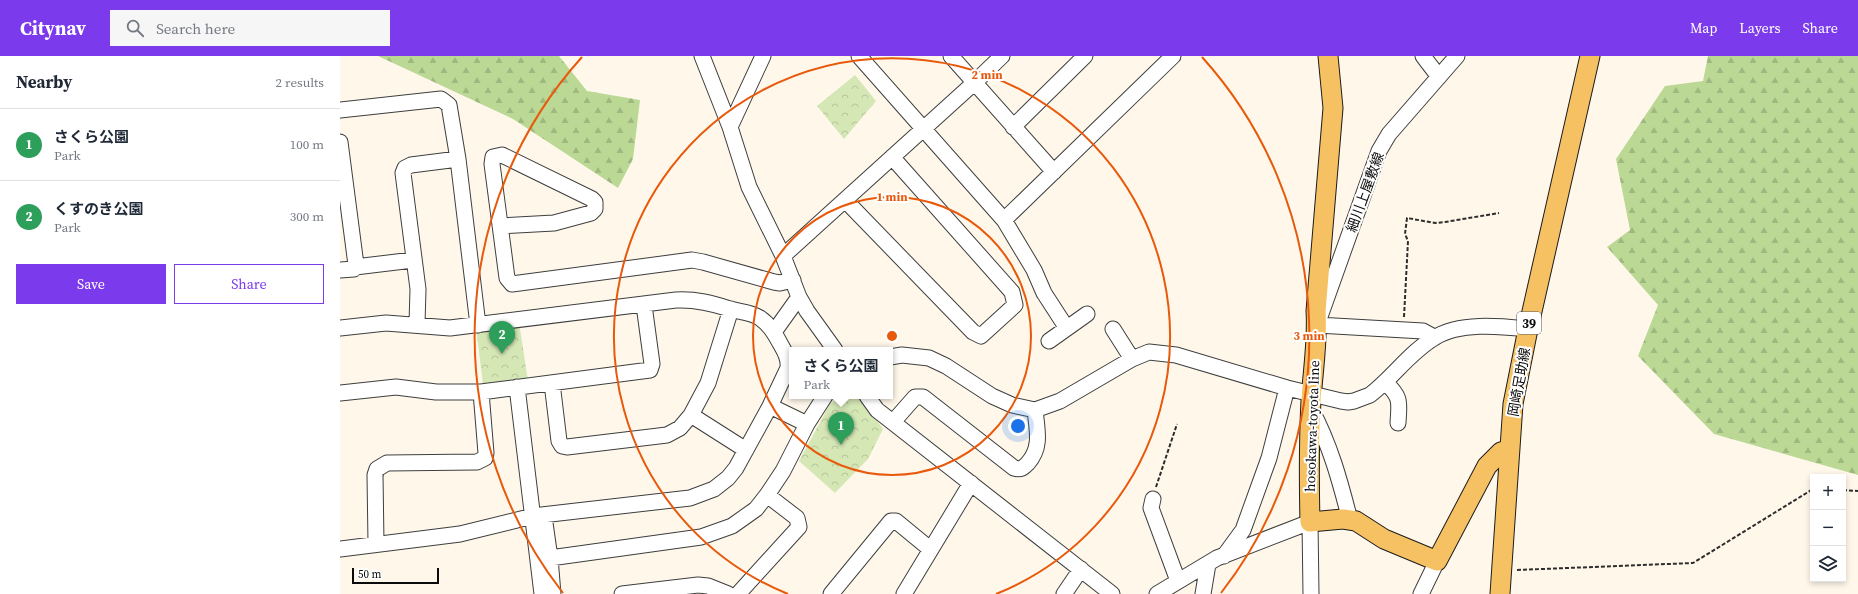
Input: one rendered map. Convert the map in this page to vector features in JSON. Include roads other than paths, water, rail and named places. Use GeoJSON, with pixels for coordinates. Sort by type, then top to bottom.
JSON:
{"type":"FeatureCollection","features":[{"type":"Feature","properties":{"kind":"main road","name":"hosokawa-toyota line"},"geometry":{"type":"LineString","coordinates":[[1310,522],[1309,477],[1311,402],[1317,325],[1316,311],[1332,108],[1328,56]]}},
{"type":"Feature","properties":{"kind":"main road","name":"岡崎足助線"},"geometry":{"type":"LineString","coordinates":[[1500,594],[1500,571],[1513,404],[1528,329],[1590,56]]}},
{"type":"Feature","properties":{"kind":"main road"},"geometry":{"type":"LineString","coordinates":[[1310,522],[1343,519],[1356,521],[1384,538],[1437,561],[1487,466],[1501,452],[1510,449]]}},
{"type":"Feature","properties":{"kind":"street"},"geometry":{"type":"LineString","coordinates":[[702,56],[730,127],[749,187],[783,256],[799,297],[807,311],[833,347]]}},
{"type":"Feature","properties":{"kind":"street"},"geometry":{"type":"LineString","coordinates":[[730,127],[763,56]]}},
{"type":"Feature","properties":{"kind":"street"},"geometry":{"type":"LineString","coordinates":[[859,56],[1004,220],[1034,270],[1044,293],[1066,327]]}},
{"type":"Feature","properties":{"kind":"street"},"geometry":{"type":"LineString","coordinates":[[951,56],[1054,172]]}},
{"type":"Feature","properties":{"kind":"street"},"geometry":{"type":"LineString","coordinates":[[783,256],[924,129],[1002,56]]}},
{"type":"Feature","properties":{"kind":"street"},"geometry":{"type":"LineString","coordinates":[[1013,126],[1085,56]]}},
{"type":"Feature","properties":{"kind":"street"},"geometry":{"type":"LineString","coordinates":[[1004,220],[1173,56]]}},
{"type":"Feature","properties":{"kind":"street"},"geometry":{"type":"LineString","coordinates":[[1423,56],[1439,77]]}},
{"type":"Feature","properties":{"kind":"street","name":"細川上屋敷線"},"geometry":{"type":"LineString","coordinates":[[1317,325],[1379,151],[1389,134],[1457,56]]}},
{"type":"Feature","properties":{"kind":"street"},"geometry":{"type":"LineString","coordinates":[[340,110],[441,99],[449,106],[458,159],[478,325]]}},
{"type":"Feature","properties":{"kind":"street"},"geometry":{"type":"LineString","coordinates":[[340,142],[356,267]]}},
{"type":"Feature","properties":{"kind":"street"},"geometry":{"type":"LineString","coordinates":[[500,226],[554,222],[591,213],[595,209],[595,202],[592,198],[516,161],[502,155],[497,155],[493,157],[492,164],[500,226],[507,278],[512,284],[692,260],[774,282],[780,283],[793,280]]}},
{"type":"Feature","properties":{"kind":"street"},"geometry":{"type":"LineString","coordinates":[[845,200],[972,332],[981,336],[1015,305],[1012,292],[892,157]]}},
{"type":"Feature","properties":{"kind":"street"},"geometry":{"type":"LineString","coordinates":[[417,324],[418,289],[413,260],[403,173],[405,168],[411,165],[458,159]]}},
{"type":"Feature","properties":{"kind":"street"},"geometry":{"type":"LineString","coordinates":[[340,270],[413,260]]}},
{"type":"Feature","properties":{"kind":"street"},"geometry":{"type":"LineString","coordinates":[[774,332],[799,297]]}},
{"type":"Feature","properties":{"kind":"street"},"geometry":{"type":"LineString","coordinates":[[340,328],[376,323],[417,324],[450,328],[676,300],[693,300],[716,304],[751,314],[759,318],[774,332],[786,354],[788,362],[788,368],[770,406],[736,468],[728,478],[714,489],[700,495],[539,516],[460,534],[376,543],[340,549]]}},
{"type":"Feature","properties":{"kind":"street"},"geometry":{"type":"LineString","coordinates":[[340,393],[396,388],[436,392],[481,392],[650,370],[652,364],[644,305]]}},
{"type":"Feature","properties":{"kind":"street"},"geometry":{"type":"LineString","coordinates":[[552,383],[559,441],[562,446],[567,448],[667,435],[680,428],[691,416],[708,382],[731,309]]}},
{"type":"Feature","properties":{"kind":"street"},"geometry":{"type":"LineString","coordinates":[[1049,341],[1066,327],[1087,314]]}},
{"type":"Feature","properties":{"kind":"street"},"geometry":{"type":"LineString","coordinates":[[1317,325],[1404,330],[1423,332],[1434,337]]}},
{"type":"Feature","properties":{"kind":"street"},"geometry":{"type":"LineString","coordinates":[[893,356],[902,355],[929,358],[946,366],[992,396],[1012,405],[1035,410],[1060,401],[1132,359],[1149,352],[1176,355],[1287,388],[1311,402],[1348,402],[1370,395],[1434,337],[1467,327],[1484,326],[1528,329]]}},
{"type":"Feature","properties":{"kind":"street"},"geometry":{"type":"LineString","coordinates":[[1113,329],[1132,359]]}},
{"type":"Feature","properties":{"kind":"street"},"geometry":{"type":"LineString","coordinates":[[1385,382],[1397,395],[1399,403],[1398,423]]}},
{"type":"Feature","properties":{"kind":"street"},"geometry":{"type":"LineString","coordinates":[[517,387],[539,516],[550,558],[553,594]]}},
{"type":"Feature","properties":{"kind":"street"},"geometry":{"type":"LineString","coordinates":[[1224,556],[1243,530],[1269,458],[1287,388]]}},
{"type":"Feature","properties":{"kind":"street"},"geometry":{"type":"LineString","coordinates":[[376,543],[375,475],[377,469],[387,463],[477,462],[485,458],[486,453],[481,392]]}},
{"type":"Feature","properties":{"kind":"street"},"geometry":{"type":"LineString","coordinates":[[893,422],[914,397],[923,397],[1014,468],[1019,469],[1024,468],[1037,450],[1038,434],[1035,410]]}},
{"type":"Feature","properties":{"kind":"street"},"geometry":{"type":"LineString","coordinates":[[550,558],[688,540],[713,534],[732,526],[756,509],[767,496],[783,471],[807,424],[823,399]]}},
{"type":"Feature","properties":{"kind":"street"},"geometry":{"type":"LineString","coordinates":[[869,399],[878,410],[1112,594]]}},
{"type":"Feature","properties":{"kind":"street"},"geometry":{"type":"LineString","coordinates":[[1311,402],[1336,467],[1350,520]]}},
{"type":"Feature","properties":{"kind":"street"},"geometry":{"type":"LineString","coordinates":[[770,406],[807,424]]}},
{"type":"Feature","properties":{"kind":"street"},"geometry":{"type":"LineString","coordinates":[[691,416],[746,450]]}},
{"type":"Feature","properties":{"kind":"street"},"geometry":{"type":"LineString","coordinates":[[904,594],[971,483]]}},
{"type":"Feature","properties":{"kind":"street"},"geometry":{"type":"LineString","coordinates":[[738,594],[799,527],[797,518],[767,496]]}},
{"type":"Feature","properties":{"kind":"street"},"geometry":{"type":"LineString","coordinates":[[1153,499],[1151,508],[1178,581]]}},
{"type":"Feature","properties":{"kind":"street"},"geometry":{"type":"LineString","coordinates":[[539,516],[542,594]]}},
{"type":"Feature","properties":{"kind":"street"},"geometry":{"type":"LineString","coordinates":[[831,594],[891,521],[896,521],[930,549]]}},
{"type":"Feature","properties":{"kind":"street"},"geometry":{"type":"LineString","coordinates":[[1157,594],[1224,556],[1310,522],[1311,594]]}},
{"type":"Feature","properties":{"kind":"street"},"geometry":{"type":"LineString","coordinates":[[1421,594],[1437,561]]}},
{"type":"Feature","properties":{"kind":"street"},"geometry":{"type":"LineString","coordinates":[[1204,594],[1208,564]]}},
{"type":"Feature","properties":{"kind":"street"},"geometry":{"type":"LineString","coordinates":[[1064,594],[1081,569]]}},
{"type":"Feature","properties":{"kind":"street"},"geometry":{"type":"LineString","coordinates":[[622,594],[698,585],[708,586],[728,594]]}},
{"type":"Feature","properties":{"kind":"place","name":"くすのき公園"},"geometry":{"type":"Point","coordinates":[502,354]}},
{"type":"Feature","properties":{"kind":"place","name":"さくら公園"},"geometry":{"type":"Point","coordinates":[841,445]}}]}
